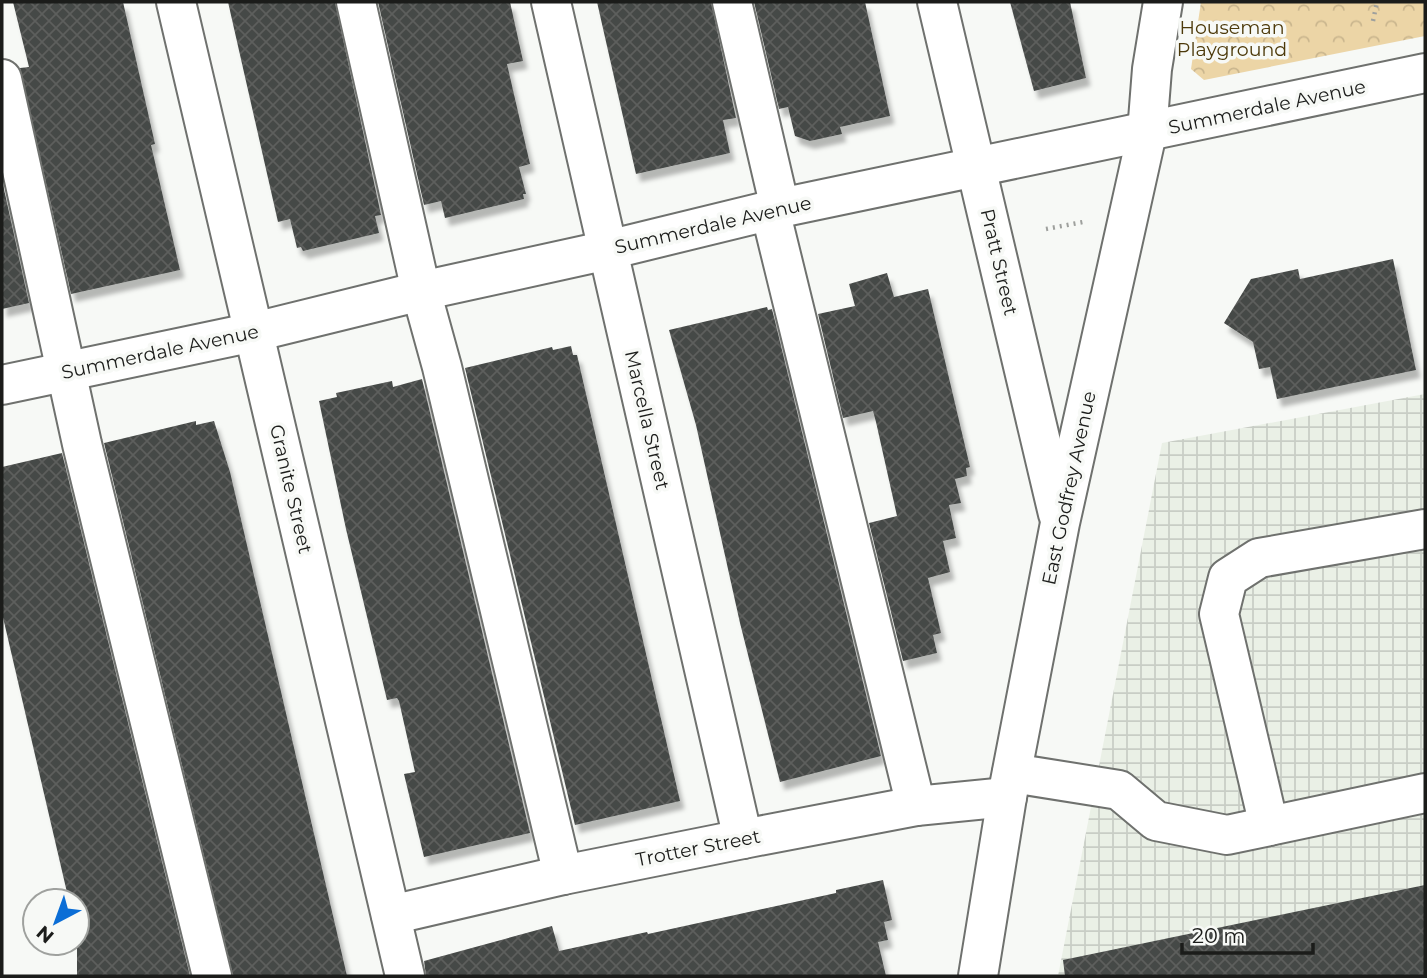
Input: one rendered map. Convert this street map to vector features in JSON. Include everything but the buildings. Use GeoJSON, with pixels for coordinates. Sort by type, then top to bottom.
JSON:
{"type":"FeatureCollection","features":[{"type":"Feature","properties":{"kind":"street","name":"Granite Street"},"geometry":{"type":"LineString","coordinates":[[176,2],[405,976]]}},
{"type":"Feature","properties":{"kind":"street"},"geometry":{"type":"LineString","coordinates":[[356,2],[421,291],[442,367],[563,875]]}},
{"type":"Feature","properties":{"kind":"street","name":"Marcella Street"},"geometry":{"type":"LineString","coordinates":[[551,2],[743,839]]}},
{"type":"Feature","properties":{"kind":"street"},"geometry":{"type":"LineString","coordinates":[[732,2],[775,209],[916,806]]}},
{"type":"Feature","properties":{"kind":"street","name":"Pratt Street"},"geometry":{"type":"LineString","coordinates":[[937,2],[1060,523]]}},
{"type":"Feature","properties":{"kind":"street","name":"East Godfrey Avenue"},"geometry":{"type":"LineString","coordinates":[[978,976],[1009,785],[1060,523],[1147,133],[1152,69],[1163,2]]}},
{"type":"Feature","properties":{"kind":"street","name":"Summerdale Avenue"},"geometry":{"type":"LineString","coordinates":[[2,384],[254,332],[775,209],[1425,73]]}},
{"type":"Feature","properties":{"kind":"street"},"geometry":{"type":"LineString","coordinates":[[2,79],[66,372],[212,976]]}},
{"type":"Feature","properties":{"kind":"street"},"geometry":{"type":"LineString","coordinates":[[1269,826],[1219,614],[1228,578],[1259,558],[1425,529]]}},
{"type":"Feature","properties":{"kind":"street","name":"Trotter Street"},"geometry":{"type":"LineString","coordinates":[[391,915],[563,875],[916,806],[1009,785],[1119,790],[1156,821],[1227,835],[1425,793]]}},
{"type":"Feature","properties":{"kind":"path"},"geometry":{"type":"LineString","coordinates":[[1373,21],[1377,2]]}},
{"type":"Feature","properties":{"kind":"path"},"geometry":{"type":"LineString","coordinates":[[1046,229],[1094,219]]}},
{"type":"Feature","properties":{"kind":"shaded area"},"geometry":{"type":"Polygon","coordinates":[[[1425,394],[1425,976],[1058,976],[1162,443],[1425,394]]]}},
{"type":"Feature","properties":{"kind":"green space","name":"Houseman Playground"},"geometry":{"type":"Polygon","coordinates":[[[1201,2],[1425,2],[1425,36],[1204,80],[1191,69],[1201,2]]]}}]}
